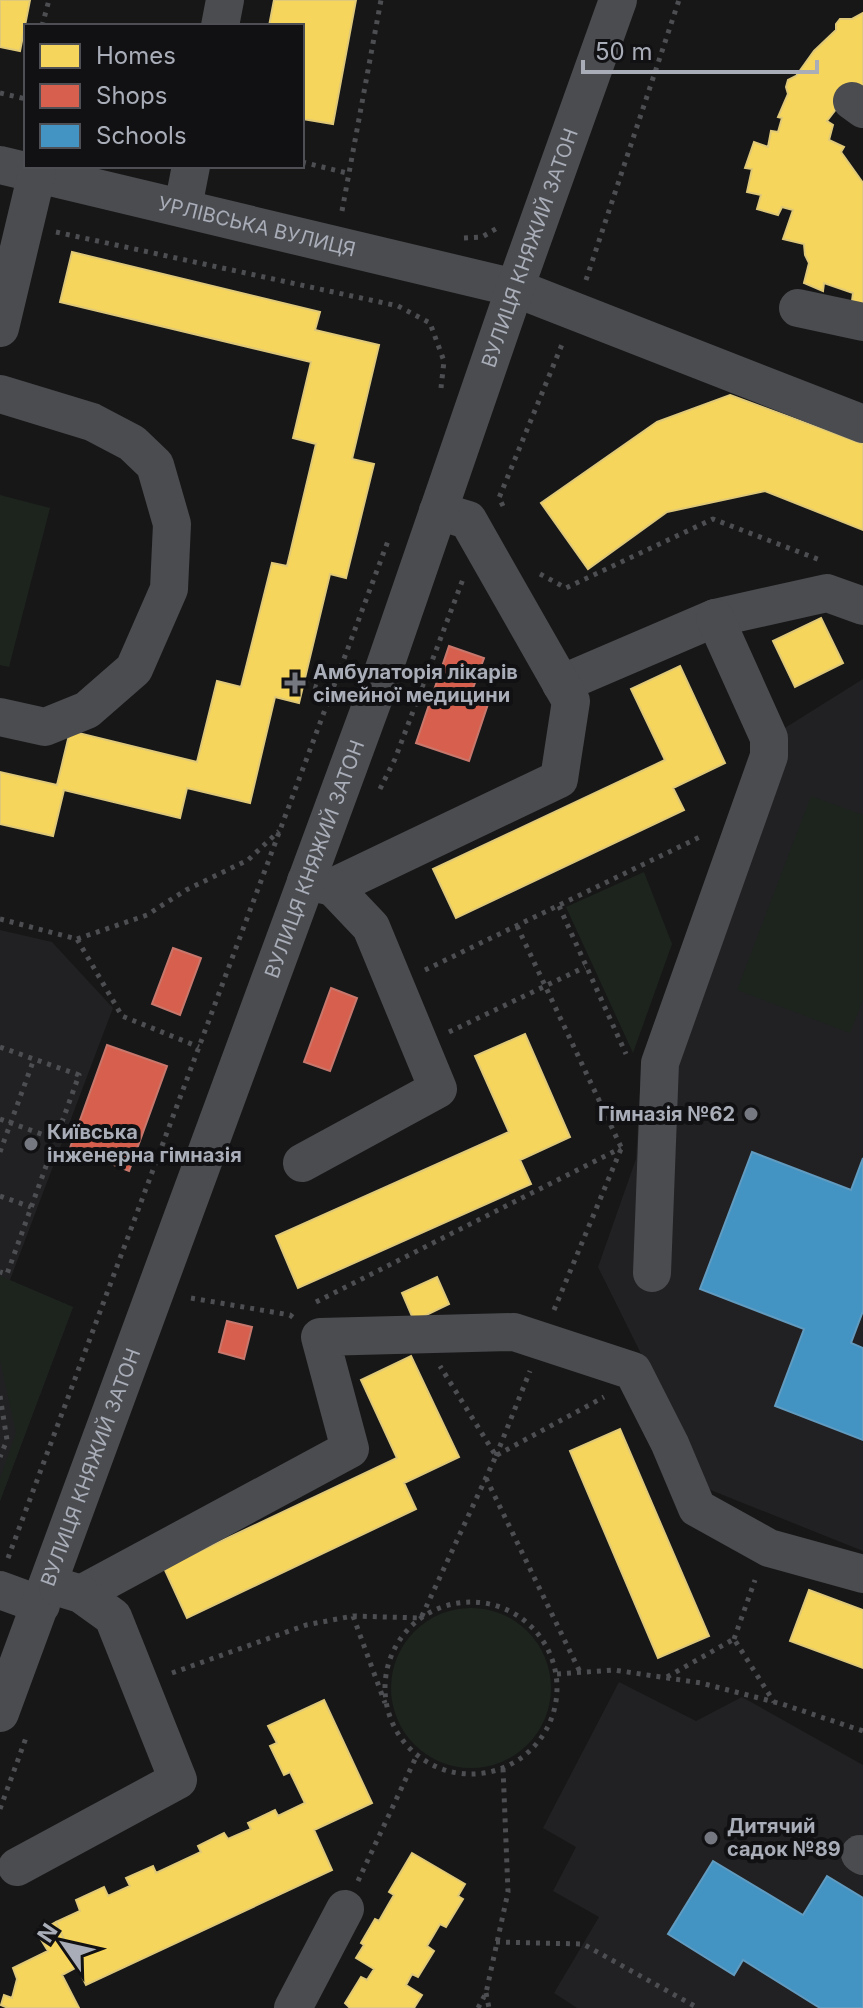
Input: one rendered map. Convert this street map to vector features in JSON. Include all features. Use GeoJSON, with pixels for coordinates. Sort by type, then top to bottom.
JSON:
{"type":"FeatureCollection","features":[{"type":"Feature","properties":{"kind":"street"},"geometry":{"type":"LineString","coordinates":[[220,24],[225,0]]}},
{"type":"Feature","properties":{"kind":"street","name":"ВУЛИЦЯ КНЯЖИЙ ЗАТОН"},"geometry":{"type":"LineString","coordinates":[[0,1713],[57,1594],[320,884],[376,692],[618,0]]}},
{"type":"Feature","properties":{"kind":"street","name":"УРЛІВСЬКА ВУЛИЦЯ"},"geometry":{"type":"LineString","coordinates":[[0,165],[515,288],[863,424]]}},
{"type":"Feature","properties":{"kind":"street"},"geometry":{"type":"LineString","coordinates":[[183,207],[191,168]]}},
{"type":"Feature","properties":{"kind":"street"},"geometry":{"type":"LineString","coordinates":[[0,328],[37,173]]}},
{"type":"Feature","properties":{"kind":"street"},"geometry":{"type":"LineString","coordinates":[[798,308],[863,322]]}},
{"type":"Feature","properties":{"kind":"street"},"geometry":{"type":"LineString","coordinates":[[0,394],[92,422],[132,443],[155,465],[172,524],[169,589],[134,669],[87,710],[45,727],[0,717]]}},
{"type":"Feature","properties":{"kind":"street"},"geometry":{"type":"LineString","coordinates":[[302,1163],[438,1089],[371,927],[320,884],[559,779],[571,701],[468,520],[438,511]]}},
{"type":"Feature","properties":{"kind":"street"},"geometry":{"type":"LineString","coordinates":[[561,684],[715,618],[827,593],[863,606]]}},
{"type":"Feature","properties":{"kind":"street"},"geometry":{"type":"LineString","coordinates":[[652,1273],[660,1063],[769,756],[769,738],[715,618]]}},
{"type":"Feature","properties":{"kind":"street"},"geometry":{"type":"LineString","coordinates":[[57,1594],[350,1449],[305,1326],[421,1335],[514,1332],[633,1371],[670,1444],[697,1508],[769,1548],[863,1574]]}},
{"type":"Feature","properties":{"kind":"street"},"geometry":{"type":"LineString","coordinates":[[3,1577],[57,1594],[113,1617],[178,1780],[17,1867]]}},
{"type":"Feature","properties":{"kind":"street"},"geometry":{"type":"LineString","coordinates":[[293,2008],[345,1909]]}},
{"type":"Feature","properties":{"kind":"path"},"geometry":{"type":"LineString","coordinates":[[43,24],[49,0]]}},
{"type":"Feature","properties":{"kind":"path"},"geometry":{"type":"LineString","coordinates":[[355,214],[341,211],[381,0]]}},
{"type":"Feature","properties":{"kind":"path"},"geometry":{"type":"LineString","coordinates":[[594,258],[679,0]]}},
{"type":"Feature","properties":{"kind":"path"},"geometry":{"type":"LineString","coordinates":[[0,93],[24,97]]}},
{"type":"Feature","properties":{"kind":"path"},"geometry":{"type":"LineString","coordinates":[[304,162],[347,173]]}},
{"type":"Feature","properties":{"kind":"path"},"geometry":{"type":"LineString","coordinates":[[452,239],[482,237],[505,224]]}},
{"type":"Feature","properties":{"kind":"path"},"geometry":{"type":"LineString","coordinates":[[24,226],[398,306],[430,323],[444,361],[440,402]]}},
{"type":"Feature","properties":{"kind":"path"},"geometry":{"type":"LineString","coordinates":[[505,510],[499,498],[553,367]]}},
{"type":"Feature","properties":{"kind":"path"},"geometry":{"type":"LineString","coordinates":[[535,567],[539,574],[566,588],[713,519],[822,560]]}},
{"type":"Feature","properties":{"kind":"path"},"geometry":{"type":"LineString","coordinates":[[3,1577],[391,533]]}},
{"type":"Feature","properties":{"kind":"path"},"geometry":{"type":"LineString","coordinates":[[304,683],[332,692]]}},
{"type":"Feature","properties":{"kind":"path"},"geometry":{"type":"LineString","coordinates":[[0,919],[77,939],[147,915],[186,890],[248,860],[280,829]]}},
{"type":"Feature","properties":{"kind":"path"},"geometry":{"type":"LineString","coordinates":[[395,984],[708,833]]}},
{"type":"Feature","properties":{"kind":"path"},"geometry":{"type":"LineString","coordinates":[[559,906],[627,1057]]}},
{"type":"Feature","properties":{"kind":"path"},"geometry":{"type":"LineString","coordinates":[[421,1618],[496,1456],[622,1147],[517,926]]}},
{"type":"Feature","properties":{"kind":"path"},"geometry":{"type":"LineString","coordinates":[[77,939],[122,1016],[199,1047]]}},
{"type":"Feature","properties":{"kind":"path"},"geometry":{"type":"LineString","coordinates":[[420,1045],[585,967]]}},
{"type":"Feature","properties":{"kind":"path"},"geometry":{"type":"LineString","coordinates":[[0,1047],[79,1075],[7,1274],[0,1272]]}},
{"type":"Feature","properties":{"kind":"path"},"geometry":{"type":"LineString","coordinates":[[0,1152],[34,1059]]}},
{"type":"Feature","properties":{"kind":"path"},"geometry":{"type":"LineString","coordinates":[[0,1119],[56,1139]]}},
{"type":"Feature","properties":{"kind":"path"},"geometry":{"type":"LineString","coordinates":[[191,1298],[305,1326],[622,1147]]}},
{"type":"Feature","properties":{"kind":"path"},"geometry":{"type":"LineString","coordinates":[[0,1196],[31,1207]]}},
{"type":"Feature","properties":{"kind":"path"},"geometry":{"type":"LineString","coordinates":[[421,1335],[496,1456]]}},
{"type":"Feature","properties":{"kind":"path"},"geometry":{"type":"LineString","coordinates":[[496,1456],[614,1391]]}},
{"type":"Feature","properties":{"kind":"path"},"geometry":{"type":"LineString","coordinates":[[0,1396],[7,1440],[0,1457]]}},
{"type":"Feature","properties":{"kind":"path"},"geometry":{"type":"LineString","coordinates":[[486,1478],[580,1672]]}},
{"type":"Feature","properties":{"kind":"path"},"geometry":{"type":"LineString","coordinates":[[666,1678],[734,1639],[759,1569]]}},
{"type":"Feature","properties":{"kind":"path"},"geometry":{"type":"LineString","coordinates":[[353,1616],[388,1711],[399,1735],[417,1755],[436,1767],[458,1774],[481,1774],[503,1768],[528,1753],[547,1731],[557,1703],[557,1674],[547,1646],[529,1623],[505,1608],[476,1601],[447,1605],[421,1618],[402,1636],[390,1659],[385,1685],[388,1711]]}},
{"type":"Feature","properties":{"kind":"path"},"geometry":{"type":"LineString","coordinates":[[142,1686],[210,1658],[306,1625],[353,1616],[421,1618]]}},
{"type":"Feature","properties":{"kind":"path"},"geometry":{"type":"LineString","coordinates":[[734,1639],[774,1702]]}},
{"type":"Feature","properties":{"kind":"path"},"geometry":{"type":"LineString","coordinates":[[557,1674],[614,1670],[701,1683],[774,1702],[863,1731]]}},
{"type":"Feature","properties":{"kind":"path"},"geometry":{"type":"LineString","coordinates":[[345,1909],[417,1755]]}},
{"type":"Feature","properties":{"kind":"path"},"geometry":{"type":"LineString","coordinates":[[478,2008],[486,1993],[508,1892],[503,1768]]}},
{"type":"Feature","properties":{"kind":"path"},"geometry":{"type":"LineString","coordinates":[[496,1942],[583,1944],[698,2008]]}},
{"type":"Feature","properties":{"kind":"path"},"geometry":{"type":"LineString","coordinates":[[486,1993],[489,2008]]}},
{"type":"Feature","properties":{"kind":"shaded area"},"geometry":{"type":"Polygon","coordinates":[[[0,495],[50,508],[9,667],[0,665],[0,495]]]}},
{"type":"Feature","properties":{"kind":"shaded area","name":"Гімназія №62"},"geometry":{"type":"Polygon","coordinates":[[[863,679],[863,1551],[708,1489],[598,1267],[636,1159],[641,1070],[756,746],[863,679]]]}},
{"type":"Feature","properties":{"kind":"shaded area"},"geometry":{"type":"Polygon","coordinates":[[[811,796],[863,815],[863,1000],[850,1033],[737,990],[811,796]]]}},
{"type":"Feature","properties":{"kind":"shaded area"},"geometry":{"type":"Polygon","coordinates":[[[644,872],[672,944],[633,1053],[566,907],[644,872]]]}},
{"type":"Feature","properties":{"kind":"shaded area","name":"Київська інженерна гімназія"},"geometry":{"type":"Polygon","coordinates":[[[0,930],[52,942],[113,1008],[10,1280],[73,1307],[0,1501],[0,930]]]}},
{"type":"Feature","properties":{"kind":"shaded area"},"geometry":{"type":"Polygon","coordinates":[[[0,1276],[73,1307],[0,1501],[0,1478],[16,1433],[0,1360],[0,1276]]]}},
{"type":"Feature","properties":{"kind":"shaded area"},"geometry":{"type":"Polygon","coordinates":[[[471,1608],[502,1614],[527,1632],[545,1657],[551,1688],[545,1719],[527,1744],[502,1762],[471,1768],[440,1762],[415,1744],[397,1719],[391,1688],[397,1657],[415,1632],[440,1614],[471,1608]]]}},
{"type":"Feature","properties":{"kind":"shaded area","name":"Дитячий садок №89"},"geometry":{"type":"Polygon","coordinates":[[[619,1682],[696,1721],[742,1697],[863,1765],[863,2008],[577,2008],[554,1993],[599,1917],[553,1891],[576,1847],[543,1828],[619,1682]]]}},
{"type":"Feature","properties":{"kind":"building: Homes"},"geometry":{"type":"Polygon","coordinates":[[[0,0],[30,0],[20,51],[0,47],[0,0]]]}},
{"type":"Feature","properties":{"kind":"building: Homes"},"geometry":{"type":"Polygon","coordinates":[[[274,0],[356,0],[333,124],[304,119],[304,24],[269,24],[274,0]]]}},
{"type":"Feature","properties":{"kind":"building: Homes"},"geometry":{"type":"Polygon","coordinates":[[[863,13],[863,85],[848,108],[840,104],[827,121],[833,125],[829,140],[844,147],[841,152],[863,183],[863,304],[852,301],[853,293],[824,283],[823,291],[804,283],[809,263],[804,244],[783,239],[793,210],[782,207],[778,215],[757,209],[761,195],[747,192],[752,169],[745,168],[754,142],[768,147],[771,131],[778,132],[782,118],[778,117],[788,94],[788,80],[796,76],[814,51],[836,30],[840,19],[852,19],[863,13]]]}},
{"type":"Feature","properties":{"kind":"building: Homes"},"geometry":{"type":"Polygon","coordinates":[[[72,252],[320,312],[315,330],[379,345],[352,459],[374,464],[346,578],[330,574],[299,703],[275,697],[250,803],[187,788],[180,818],[64,790],[53,836],[0,824],[0,772],[57,785],[70,731],[197,762],[217,681],[241,687],[272,563],[287,566],[316,444],[293,438],[311,362],[60,302],[72,252]]]}},
{"type":"Feature","properties":{"kind":"building: Homes"},"geometry":{"type":"Polygon","coordinates":[[[730,395],[863,444],[863,530],[765,491],[667,512],[588,569],[541,503],[657,422],[730,395]]]}},
{"type":"Feature","properties":{"kind":"building: Homes"},"geometry":{"type":"Polygon","coordinates":[[[821,618],[843,663],[795,687],[773,641],[821,618]]]}},
{"type":"Feature","properties":{"kind":"building: Homes"},"geometry":{"type":"Polygon","coordinates":[[[680,666],[725,763],[673,788],[684,810],[456,918],[433,869],[665,760],[631,689],[680,666]]]}},
{"type":"Feature","properties":{"kind":"building: Homes"},"geometry":{"type":"Polygon","coordinates":[[[525,1034],[570,1137],[520,1160],[531,1184],[298,1288],[276,1236],[509,1132],[475,1056],[525,1034]]]}},
{"type":"Feature","properties":{"kind":"building: Homes"},"geometry":{"type":"Polygon","coordinates":[[[437,1277],[449,1304],[414,1321],[402,1293],[437,1277]]]}},
{"type":"Feature","properties":{"kind":"building: Homes"},"geometry":{"type":"Polygon","coordinates":[[[411,1356],[459,1457],[404,1483],[416,1509],[187,1618],[164,1568],[397,1458],[361,1380],[411,1356]]]}},
{"type":"Feature","properties":{"kind":"building: Homes"},"geometry":{"type":"Polygon","coordinates":[[[620,1429],[709,1636],[658,1658],[570,1451],[620,1429]]]}},
{"type":"Feature","properties":{"kind":"building: Homes"},"geometry":{"type":"Polygon","coordinates":[[[809,1590],[863,1610],[863,1668],[790,1641],[809,1590]]]}},
{"type":"Feature","properties":{"kind":"building: Homes"},"geometry":{"type":"Polygon","coordinates":[[[324,1700],[372,1803],[314,1830],[332,1870],[86,1985],[56,1922],[80,1911],[76,1900],[104,1887],[108,1896],[130,1886],[126,1878],[153,1866],[156,1873],[201,1852],[198,1846],[224,1833],[228,1839],[251,1829],[248,1823],[275,1810],[278,1816],[305,1803],[290,1772],[284,1775],[270,1746],[277,1743],[268,1726],[324,1700]]]}},
{"type":"Feature","properties":{"kind":"building: Homes"},"geometry":{"type":"Polygon","coordinates":[[[412,1853],[465,1884],[458,1896],[463,1899],[446,1927],[440,1924],[427,1946],[434,1951],[418,1977],[412,1974],[406,1985],[422,1995],[414,2008],[350,2008],[345,2003],[361,1977],[367,1980],[374,1969],[356,1958],[364,1945],[361,1943],[394,1895],[389,1892],[412,1853]]]}},
{"type":"Feature","properties":{"kind":"building: Homes"},"geometry":{"type":"Polygon","coordinates":[[[56,1922],[77,1967],[62,1975],[79,2008],[8,2008],[1,2005],[4,1995],[12,1998],[17,1979],[13,1968],[48,1951],[37,1933],[56,1922]]]}},
{"type":"Feature","properties":{"kind":"building: Shops"},"geometry":{"type":"Polygon","coordinates":[[[449,646],[484,658],[472,691],[490,698],[469,761],[416,743],[449,646]]]}},
{"type":"Feature","properties":{"kind":"building: Shops"},"geometry":{"type":"Polygon","coordinates":[[[173,948],[201,958],[180,1015],[152,1004],[173,948]]]}},
{"type":"Feature","properties":{"kind":"building: Shops"},"geometry":{"type":"Polygon","coordinates":[[[331,988],[357,998],[330,1071],[304,1062],[331,988]]]}},
{"type":"Feature","properties":{"kind":"building: Shops"},"geometry":{"type":"Polygon","coordinates":[[[107,1045],[167,1066],[129,1171],[70,1148],[107,1045]]]}},
{"type":"Feature","properties":{"kind":"building: Shops"},"geometry":{"type":"Polygon","coordinates":[[[227,1321],[252,1327],[244,1359],[219,1352],[227,1321]]]}},
{"type":"Feature","properties":{"kind":"building: Schools"},"geometry":{"type":"Polygon","coordinates":[[[752,1152],[851,1190],[863,1158],[863,1311],[851,1343],[863,1348],[863,1440],[775,1406],[804,1329],[700,1289],[752,1152]]]}},
{"type":"Feature","properties":{"kind":"building: Schools"},"geometry":{"type":"Polygon","coordinates":[[[713,1861],[803,1915],[827,1876],[863,1898],[863,2008],[820,2008],[743,1960],[734,1975],[668,1934],[713,1861]]]}},
{"type":"Feature","properties":{"kind":"place","name":"Амбулаторія лікарів сімейної медицини"},"geometry":{"type":"Point","coordinates":[295,683]}},
{"type":"Feature","properties":{"kind":"place","name":"Гімназія №62"},"geometry":{"type":"Point","coordinates":[751,1114]}},
{"type":"Feature","properties":{"kind":"place","name":"Київська інженерна гімназія"},"geometry":{"type":"Point","coordinates":[31,1144]}},
{"type":"Feature","properties":{"kind":"place","name":"Дитячий садок №89"},"geometry":{"type":"Point","coordinates":[711,1838]}}]}
